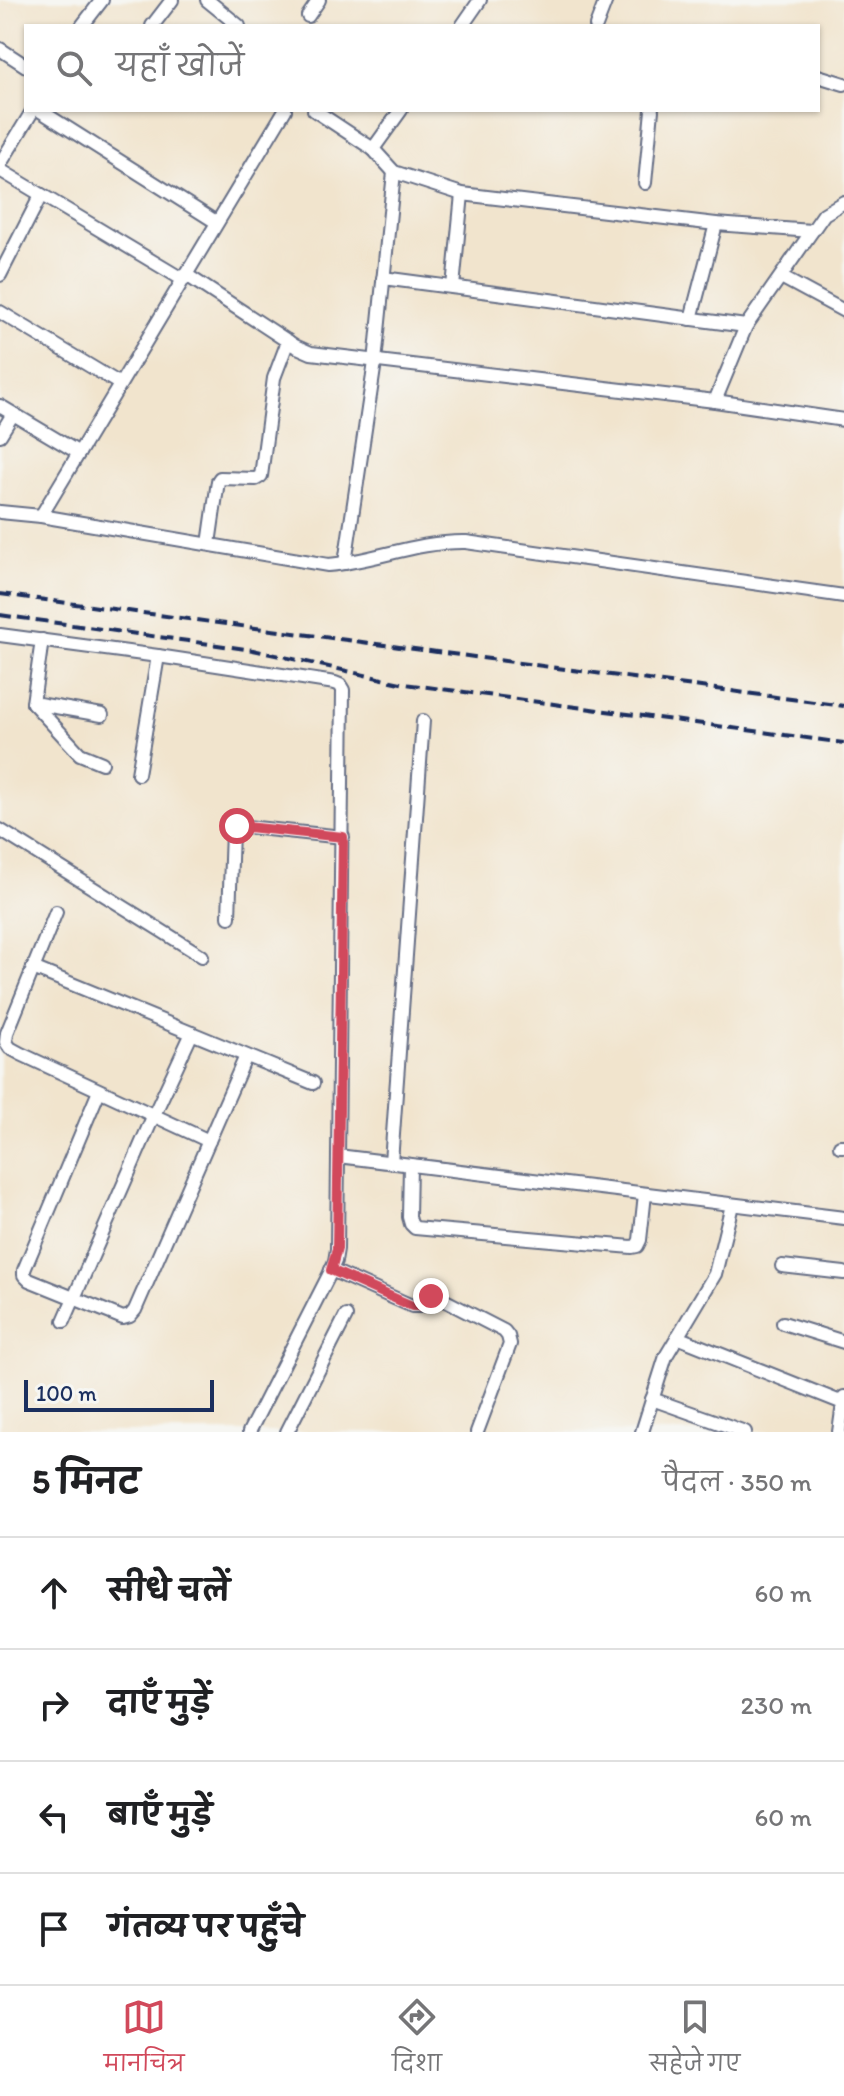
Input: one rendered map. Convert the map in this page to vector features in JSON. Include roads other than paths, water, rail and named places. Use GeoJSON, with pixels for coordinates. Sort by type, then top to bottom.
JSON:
{"type":"FeatureCollection","features":[{"type":"Feature","properties":{"kind":"street"},"geometry":{"type":"LineString","coordinates":[[84,24],[102,0]]}},
{"type":"Feature","properties":{"kind":"street"},"geometry":{"type":"LineString","coordinates":[[154,24],[172,0]]}},
{"type":"Feature","properties":{"kind":"street"},"geometry":{"type":"LineString","coordinates":[[207,0],[237,24]]}},
{"type":"Feature","properties":{"kind":"street"},"geometry":{"type":"LineString","coordinates":[[308,16],[319,0]]}},
{"type":"Feature","properties":{"kind":"street"},"geometry":{"type":"LineString","coordinates":[[463,24],[480,0]]}},
{"type":"Feature","properties":{"kind":"street"},"geometry":{"type":"LineString","coordinates":[[597,24],[606,0]]}},
{"type":"Feature","properties":{"kind":"street"},"geometry":{"type":"LineString","coordinates":[[0,49],[24,65]]}},
{"type":"Feature","properties":{"kind":"street"},"geometry":{"type":"LineString","coordinates":[[820,77],[844,84]]}},
{"type":"Feature","properties":{"kind":"street"},"geometry":{"type":"LineString","coordinates":[[35,112],[0,167],[41,195],[311,353],[843,419]]}},
{"type":"Feature","properties":{"kind":"street"},"geometry":{"type":"LineString","coordinates":[[39,112],[216,222]]}},
{"type":"Feature","properties":{"kind":"street"},"geometry":{"type":"LineString","coordinates":[[41,516],[284,112]]}},
{"type":"Feature","properties":{"kind":"street"},"geometry":{"type":"LineString","coordinates":[[317,112],[373,149],[394,172],[462,194],[716,224],[812,231]]}},
{"type":"Feature","properties":{"kind":"street"},"geometry":{"type":"LineString","coordinates":[[373,149],[400,112]]}},
{"type":"Feature","properties":{"kind":"street"},"geometry":{"type":"LineString","coordinates":[[645,183],[652,112]]}},
{"type":"Feature","properties":{"kind":"street"},"geometry":{"type":"LineString","coordinates":[[345,563],[375,362],[394,172]]}},
{"type":"Feature","properties":{"kind":"street"},"geometry":{"type":"LineString","coordinates":[[453,287],[462,194]]}},
{"type":"Feature","properties":{"kind":"street"},"geometry":{"type":"LineString","coordinates":[[0,275],[41,195]]}},
{"type":"Feature","properties":{"kind":"street"},"geometry":{"type":"LineString","coordinates":[[715,401],[746,326],[824,214],[844,202]]}},
{"type":"Feature","properties":{"kind":"street"},"geometry":{"type":"LineString","coordinates":[[691,319],[716,224]]}},
{"type":"Feature","properties":{"kind":"street"},"geometry":{"type":"LineString","coordinates":[[781,277],[844,311]]}},
{"type":"Feature","properties":{"kind":"street"},"geometry":{"type":"LineString","coordinates":[[383,278],[746,326]]}},
{"type":"Feature","properties":{"kind":"street"},"geometry":{"type":"LineString","coordinates":[[0,312],[120,384]]}},
{"type":"Feature","properties":{"kind":"street"},"geometry":{"type":"LineString","coordinates":[[209,544],[220,478],[256,479],[261,476],[274,378],[288,341]]}},
{"type":"Feature","properties":{"kind":"street"},"geometry":{"type":"LineString","coordinates":[[0,406],[79,453]]}},
{"type":"Feature","properties":{"kind":"street"},"geometry":{"type":"LineString","coordinates":[[0,435],[13,414]]}},
{"type":"Feature","properties":{"kind":"street"},"geometry":{"type":"LineString","coordinates":[[0,512],[41,516],[318,563],[345,563],[430,543],[466,542],[844,596]]}},
{"type":"Feature","properties":{"kind":"street"},"geometry":{"type":"LineString","coordinates":[[0,635],[340,685],[343,690],[337,1249],[331,1270],[249,1432]]}},
{"type":"Feature","properties":{"kind":"street"},"geometry":{"type":"LineString","coordinates":[[33,703],[42,640]]}},
{"type":"Feature","properties":{"kind":"street"},"geometry":{"type":"LineString","coordinates":[[138,774],[158,656]]}},
{"type":"Feature","properties":{"kind":"street"},"geometry":{"type":"LineString","coordinates":[[33,703],[102,715]]}},
{"type":"Feature","properties":{"kind":"street"},"geometry":{"type":"LineString","coordinates":[[33,703],[80,754],[102,763]]}},
{"type":"Feature","properties":{"kind":"street"},"geometry":{"type":"LineString","coordinates":[[391,1162],[423,721]]}},
{"type":"Feature","properties":{"kind":"street"},"geometry":{"type":"LineString","coordinates":[[229,917],[234,828],[343,837]]}},
{"type":"Feature","properties":{"kind":"street"},"geometry":{"type":"LineString","coordinates":[[0,830],[202,956]]}},
{"type":"Feature","properties":{"kind":"street"},"geometry":{"type":"LineString","coordinates":[[56,912],[7,1033],[6,1042],[10,1048],[209,1141]]}},
{"type":"Feature","properties":{"kind":"street"},"geometry":{"type":"LineString","coordinates":[[33,968],[313,1083]]}},
{"type":"Feature","properties":{"kind":"street"},"geometry":{"type":"LineString","coordinates":[[0,1012],[14,1017]]}},
{"type":"Feature","properties":{"kind":"street"},"geometry":{"type":"LineString","coordinates":[[64,1321],[192,1033]]}},
{"type":"Feature","properties":{"kind":"street"},"geometry":{"type":"LineString","coordinates":[[99,1091],[24,1275],[29,1280],[123,1318],[135,1310],[246,1056]]}},
{"type":"Feature","properties":{"kind":"street"},"geometry":{"type":"LineString","coordinates":[[338,1156],[844,1218]]}},
{"type":"Feature","properties":{"kind":"street"},"geometry":{"type":"LineString","coordinates":[[410,1165],[409,1217],[415,1228],[632,1247],[637,1246],[640,1240],[645,1194]]}},
{"type":"Feature","properties":{"kind":"street"},"geometry":{"type":"LineString","coordinates":[[642,1432],[661,1369],[715,1274],[732,1205]]}},
{"type":"Feature","properties":{"kind":"street"},"geometry":{"type":"LineString","coordinates":[[782,1266],[844,1273]]}},
{"type":"Feature","properties":{"kind":"street"},"geometry":{"type":"LineString","coordinates":[[331,1270],[412,1306],[420,1306],[426,1299],[436,1296],[504,1331],[510,1344],[477,1432]]}},
{"type":"Feature","properties":{"kind":"street"},"geometry":{"type":"LineString","coordinates":[[287,1432],[346,1316]]}},
{"type":"Feature","properties":{"kind":"street"},"geometry":{"type":"LineString","coordinates":[[783,1323],[844,1342]]}},
{"type":"Feature","properties":{"kind":"street"},"geometry":{"type":"LineString","coordinates":[[677,1337],[844,1400],[841,1423]]}},
{"type":"Feature","properties":{"kind":"street"},"geometry":{"type":"LineString","coordinates":[[652,1399],[745,1432]]}},
{"type":"Feature","properties":{"kind":"railway"},"geometry":{"type":"LineString","coordinates":[[0,594],[844,706]]}},
{"type":"Feature","properties":{"kind":"railway"},"geometry":{"type":"LineString","coordinates":[[0,615],[253,650],[405,684],[844,743]]}}]}
